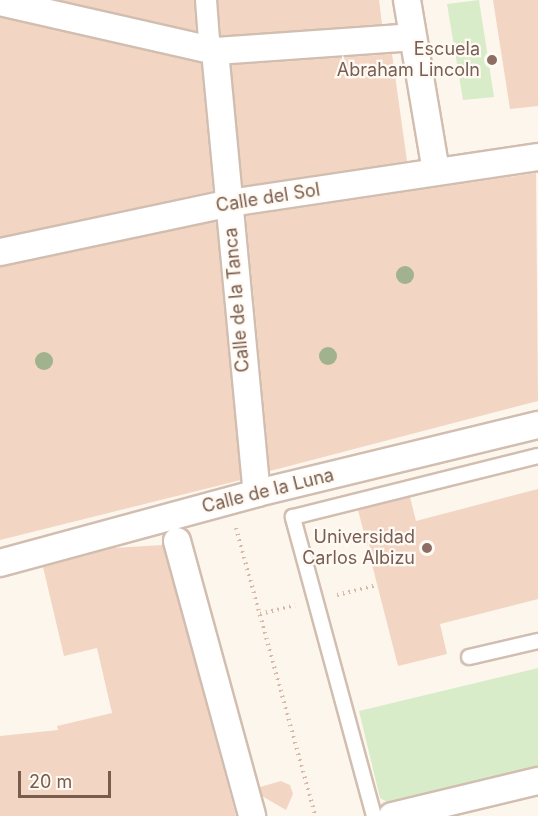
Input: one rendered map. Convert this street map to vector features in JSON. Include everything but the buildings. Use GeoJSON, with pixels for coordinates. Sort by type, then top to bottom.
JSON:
{"type":"FeatureCollection","features":[{"type":"Feature","properties":{"kind":"street","name":"Calle de la Tanca"},"geometry":{"type":"LineString","coordinates":[[206,0],[209,40],[215,51],[230,203],[228,222],[256,493]]}},
{"type":"Feature","properties":{"kind":"street"},"geometry":{"type":"LineString","coordinates":[[407,0],[436,171]]}},
{"type":"Feature","properties":{"kind":"street"},"geometry":{"type":"LineString","coordinates":[[0,2],[215,51],[413,37]]}},
{"type":"Feature","properties":{"kind":"street","name":"Calle del Sol"},"geometry":{"type":"LineString","coordinates":[[0,252],[230,203],[538,157]]}},
{"type":"Feature","properties":{"kind":"street","name":"Calle de la Luna"},"geometry":{"type":"LineString","coordinates":[[0,563],[256,493],[538,424]]}},
{"type":"Feature","properties":{"kind":"street"},"geometry":{"type":"LineString","coordinates":[[177,541],[252,816]]}},
{"type":"Feature","properties":{"kind":"street"},"geometry":{"type":"LineString","coordinates":[[392,816],[538,781]]}},
{"type":"Feature","properties":{"kind":"lane"},"geometry":{"type":"LineString","coordinates":[[374,816],[292,517],[538,456]]}},
{"type":"Feature","properties":{"kind":"lane"},"geometry":{"type":"LineString","coordinates":[[469,657],[538,641]]}},
{"type":"Feature","properties":{"kind":"path"},"geometry":{"type":"LineString","coordinates":[[229,501],[315,814]]}},
{"type":"Feature","properties":{"kind":"path"},"geometry":{"type":"LineString","coordinates":[[260,614],[377,585]]}},
{"type":"Feature","properties":{"kind":"green space"},"geometry":{"type":"Polygon","coordinates":[[[479,0],[494,97],[463,100],[447,4],[479,0]]]}},
{"type":"Feature","properties":{"kind":"green space"},"geometry":{"type":"Polygon","coordinates":[[[538,668],[538,769],[389,803],[380,798],[359,711],[538,668]]]}},
{"type":"Feature","properties":{"kind":"place","name":"Escuela Abraham Lincoln"},"geometry":{"type":"Point","coordinates":[492,60]}},
{"type":"Feature","properties":{"kind":"place","name":"Universidad Carlos Albizu"},"geometry":{"type":"Point","coordinates":[427,548]}}]}
